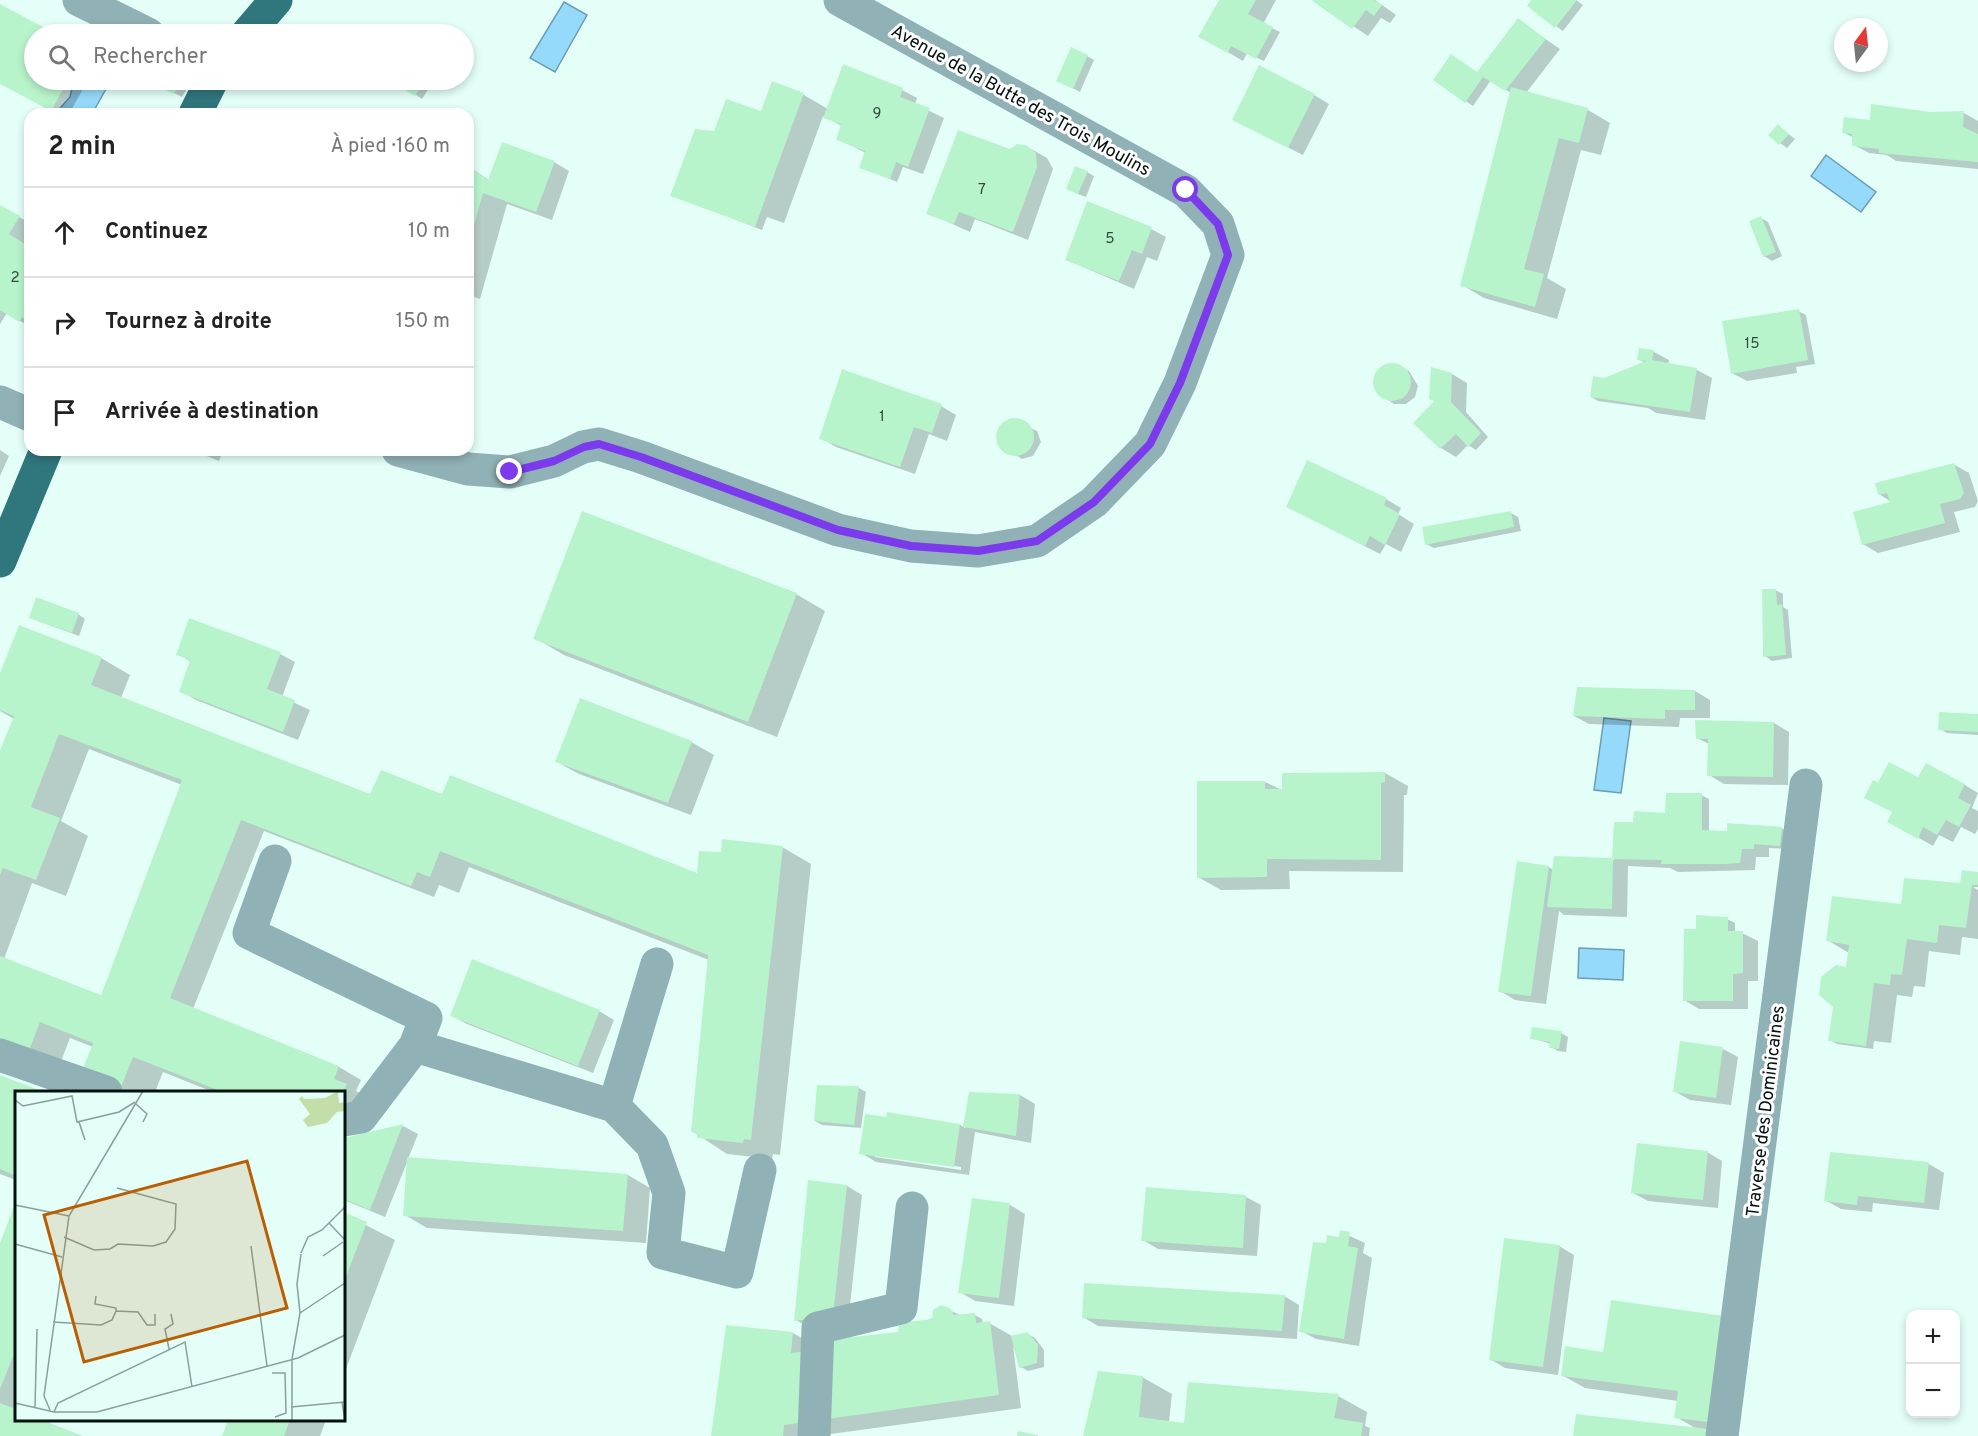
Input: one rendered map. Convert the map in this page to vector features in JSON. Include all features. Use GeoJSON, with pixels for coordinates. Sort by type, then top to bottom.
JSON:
{"type":"FeatureCollection","features":[{"type":"Feature","properties":{"kind":"main road"},"geometry":{"type":"LineString","coordinates":[[256,24],[276,0]]}},
{"type":"Feature","properties":{"kind":"main road"},"geometry":{"type":"LineString","coordinates":[[198,108],[207,90]]}},
{"type":"Feature","properties":{"kind":"main road"},"geometry":{"type":"LineString","coordinates":[[0,561],[44,456]]}},
{"type":"Feature","properties":{"kind":"street"},"geometry":{"type":"LineString","coordinates":[[79,0],[128,24]]}},
{"type":"Feature","properties":{"kind":"street","name":"Avenue de la Butte des Trois Moulins"},"geometry":{"type":"LineString","coordinates":[[420,456],[468,469],[510,472],[554,461],[584,447],[599,444],[641,457],[838,530],[911,546],[978,551],[1037,541],[1094,502],[1150,444],[1180,383],[1228,255],[1218,224],[1186,190],[840,0]]}},
{"type":"Feature","properties":{"kind":"street"},"geometry":{"type":"LineString","coordinates":[[0,402],[24,412]]}},
{"type":"Feature","properties":{"kind":"street","name":"Traverse des Dominicaines"},"geometry":{"type":"LineString","coordinates":[[1722,1436],[1806,785]]}},
{"type":"Feature","properties":{"kind":"street"},"geometry":{"type":"LineString","coordinates":[[275,861],[249,933],[426,1017],[415,1046],[361,1116],[345,1120]]}},
{"type":"Feature","properties":{"kind":"street"},"geometry":{"type":"LineString","coordinates":[[614,1107],[657,964]]}},
{"type":"Feature","properties":{"kind":"street"},"geometry":{"type":"LineString","coordinates":[[415,1046],[614,1107],[652,1145],[669,1193],[663,1253],[737,1272],[760,1170]]}},
{"type":"Feature","properties":{"kind":"street"},"geometry":{"type":"LineString","coordinates":[[0,1055],[103,1091]]}},
{"type":"Feature","properties":{"kind":"street"},"geometry":{"type":"LineString","coordinates":[[814,1436],[818,1328],[902,1308],[912,1208]]}},
{"type":"Feature","properties":{"kind":"water"},"geometry":{"type":"Polygon","coordinates":[[[564,2],[587,15],[555,72],[530,58],[564,2]]]}},
{"type":"Feature","properties":{"kind":"water"},"geometry":{"type":"Polygon","coordinates":[[[72,90],[105,90],[95,108],[60,108],[70,97],[72,90]]]}},
{"type":"Feature","properties":{"kind":"water"},"geometry":{"type":"Polygon","coordinates":[[[1826,155],[1876,192],[1861,212],[1811,176],[1826,155]]]}},
{"type":"Feature","properties":{"kind":"water"},"geometry":{"type":"Polygon","coordinates":[[[1604,718],[1631,721],[1621,793],[1594,790],[1604,718]]]}},
{"type":"Feature","properties":{"kind":"water"},"geometry":{"type":"Polygon","coordinates":[[[1579,948],[1624,950],[1623,980],[1578,978],[1579,948]]]}},
{"type":"Feature","properties":{"kind":"building"},"geometry":{"type":"Polygon","coordinates":[[[1219,0],[1256,0],[1248,14],[1273,27],[1256,59],[1231,46],[1228,53],[1198,37],[1219,0]]]}},
{"type":"Feature","properties":{"kind":"building"},"geometry":{"type":"Polygon","coordinates":[[[1311,0],[1374,0],[1382,5],[1374,16],[1366,10],[1352,29],[1311,0]]]}},
{"type":"Feature","properties":{"kind":"building"},"geometry":{"type":"Polygon","coordinates":[[[1531,0],[1577,0],[1555,28],[1527,6],[1531,0]]]}},
{"type":"Feature","properties":{"kind":"building"},"geometry":{"type":"Polygon","coordinates":[[[0,4],[37,24],[24,24],[24,90],[63,90],[53,108],[45,108],[0,84],[0,4]]]}},
{"type":"Feature","properties":{"kind":"building"},"geometry":{"type":"Polygon","coordinates":[[[1518,18],[1546,39],[1505,91],[1483,77],[1465,103],[1433,80],[1451,54],[1477,72],[1518,18]]]}},
{"type":"Feature","properties":{"kind":"building"},"geometry":{"type":"Polygon","coordinates":[[[1071,47],[1088,55],[1073,89],[1056,81],[1071,47]]]}},
{"type":"Feature","properties":{"kind":"building"},"geometry":{"type":"Polygon","coordinates":[[[843,64],[903,88],[900,97],[930,108],[908,167],[896,162],[890,179],[859,168],[865,151],[836,140],[841,124],[823,118],[843,64]]]}},
{"type":"Feature","properties":{"kind":"building"},"geometry":{"type":"Polygon","coordinates":[[[1259,65],[1315,94],[1288,148],[1232,120],[1259,65]]]}},
{"type":"Feature","properties":{"kind":"building"},"geometry":{"type":"Polygon","coordinates":[[[772,81],[804,93],[755,227],[670,196],[695,129],[714,131],[726,99],[761,111],[772,81]]]}},
{"type":"Feature","properties":{"kind":"building"},"geometry":{"type":"Polygon","coordinates":[[[1511,87],[1588,108],[1579,143],[1559,138],[1524,269],[1544,274],[1535,307],[1460,286],[1511,87]]]}},
{"type":"Feature","properties":{"kind":"building"},"geometry":{"type":"Polygon","coordinates":[[[165,90],[176,90],[174,94],[165,90]]]}},
{"type":"Feature","properties":{"kind":"building"},"geometry":{"type":"Polygon","coordinates":[[[405,90],[419,90],[415,96],[405,90]]]}},
{"type":"Feature","properties":{"kind":"building"},"geometry":{"type":"Polygon","coordinates":[[[1871,104],[1931,112],[1964,111],[1963,127],[1978,134],[1978,162],[1879,153],[1879,149],[1852,146],[1852,134],[1842,133],[1844,117],[1870,120],[1871,104]]]}},
{"type":"Feature","properties":{"kind":"building"},"geometry":{"type":"Polygon","coordinates":[[[1778,124],[1789,134],[1779,145],[1768,135],[1778,124]]]}},
{"type":"Feature","properties":{"kind":"building"},"geometry":{"type":"Polygon","coordinates":[[[958,130],[1010,149],[1017,144],[1026,145],[1036,153],[1037,167],[1013,232],[959,212],[954,224],[926,214],[958,130]]]}},
{"type":"Feature","properties":{"kind":"building"},"geometry":{"type":"Polygon","coordinates":[[[502,142],[555,161],[536,212],[483,193],[474,225],[474,170],[488,180],[502,142]]]}},
{"type":"Feature","properties":{"kind":"building"},"geometry":{"type":"Polygon","coordinates":[[[1075,166],[1088,171],[1078,194],[1066,189],[1075,166]]]}},
{"type":"Feature","properties":{"kind":"building"},"geometry":{"type":"Polygon","coordinates":[[[1087,201],[1152,227],[1142,254],[1132,250],[1119,281],[1065,260],[1087,201]]]}},
{"type":"Feature","properties":{"kind":"building"},"geometry":{"type":"Polygon","coordinates":[[[0,205],[20,216],[9,234],[24,243],[24,318],[22,317],[19,322],[0,310],[0,205]]]}},
{"type":"Feature","properties":{"kind":"building"},"geometry":{"type":"Polygon","coordinates":[[[1761,216],[1776,252],[1763,257],[1749,221],[1761,216]]]}},
{"type":"Feature","properties":{"kind":"building"},"geometry":{"type":"Polygon","coordinates":[[[1799,309],[1808,360],[1731,374],[1722,321],[1799,309]]]}},
{"type":"Feature","properties":{"kind":"building"},"geometry":{"type":"Polygon","coordinates":[[[1639,348],[1654,350],[1652,360],[1697,368],[1690,412],[1590,397],[1593,376],[1604,378],[1646,361],[1637,360],[1639,348]]]}},
{"type":"Feature","properties":{"kind":"building"},"geometry":{"type":"Polygon","coordinates":[[[1392,363],[1406,368],[1411,382],[1406,396],[1392,401],[1378,396],[1373,382],[1378,368],[1392,363]]]}},
{"type":"Feature","properties":{"kind":"building"},"geometry":{"type":"Polygon","coordinates":[[[1431,367],[1452,373],[1451,402],[1481,433],[1468,447],[1456,434],[1440,449],[1413,423],[1434,401],[1429,399],[1431,367]]]}},
{"type":"Feature","properties":{"kind":"building"},"geometry":{"type":"Polygon","coordinates":[[[842,369],[942,404],[932,433],[914,427],[900,467],[819,439],[842,369]]]}},
{"type":"Feature","properties":{"kind":"building"},"geometry":{"type":"Polygon","coordinates":[[[1015,418],[1028,424],[1034,437],[1028,450],[1015,456],[1002,450],[996,437],[1002,424],[1015,418]]]}},
{"type":"Feature","properties":{"kind":"building"},"geometry":{"type":"Polygon","coordinates":[[[1307,460],[1387,498],[1384,505],[1400,514],[1385,545],[1370,536],[1365,546],[1286,507],[1307,460]]]}},
{"type":"Feature","properties":{"kind":"building"},"geometry":{"type":"Polygon","coordinates":[[[1954,463],[1964,493],[1960,499],[1940,504],[1945,523],[1862,545],[1853,512],[1890,502],[1887,493],[1878,495],[1875,483],[1954,463]]]}},
{"type":"Feature","properties":{"kind":"building"},"geometry":{"type":"Polygon","coordinates":[[[582,511],[797,593],[748,722],[533,639],[582,511]]]}},
{"type":"Feature","properties":{"kind":"building"},"geometry":{"type":"Polygon","coordinates":[[[1511,511],[1514,527],[1425,545],[1422,527],[1511,511]]]}},
{"type":"Feature","properties":{"kind":"building"},"geometry":{"type":"Polygon","coordinates":[[[1762,589],[1776,589],[1777,605],[1782,604],[1786,655],[1763,657],[1762,589]]]}},
{"type":"Feature","properties":{"kind":"building"},"geometry":{"type":"Polygon","coordinates":[[[36,597],[79,613],[72,633],[29,618],[36,597]]]}},
{"type":"Feature","properties":{"kind":"building"},"geometry":{"type":"Polygon","coordinates":[[[189,618],[281,652],[267,689],[295,700],[283,732],[179,692],[190,660],[176,655],[189,618]]]}},
{"type":"Feature","properties":{"kind":"building"},"geometry":{"type":"Polygon","coordinates":[[[19,625],[102,657],[91,685],[370,794],[381,770],[442,794],[450,775],[697,873],[699,851],[721,852],[722,839],[783,846],[751,1140],[744,1139],[743,1143],[697,1138],[697,1133],[691,1132],[708,955],[440,851],[430,877],[417,872],[411,886],[241,820],[170,998],[339,1066],[334,1079],[347,1084],[344,1091],[220,1091],[133,1057],[121,1087],[82,1071],[93,1043],[40,1022],[28,1053],[0,1042],[0,956],[101,995],[182,780],[59,734],[31,807],[60,818],[36,880],[3,868],[0,875],[0,750],[14,716],[0,710],[0,673],[19,625]]]}},
{"type":"Feature","properties":{"kind":"building"},"geometry":{"type":"Polygon","coordinates":[[[1577,687],[1695,690],[1695,710],[1665,710],[1665,719],[1573,716],[1577,687]]]}},
{"type":"Feature","properties":{"kind":"building"},"geometry":{"type":"Polygon","coordinates":[[[580,698],[692,741],[668,803],[555,762],[580,698]]]}},
{"type":"Feature","properties":{"kind":"building"},"geometry":{"type":"Polygon","coordinates":[[[1939,712],[1978,714],[1978,732],[1938,730],[1939,712]]]}},
{"type":"Feature","properties":{"kind":"building"},"geometry":{"type":"Polygon","coordinates":[[[1695,720],[1774,722],[1773,777],[1707,776],[1708,739],[1696,739],[1695,720]]]}},
{"type":"Feature","properties":{"kind":"building"},"geometry":{"type":"Polygon","coordinates":[[[1889,762],[1918,777],[1926,763],[1965,784],[1958,798],[1971,805],[1959,827],[1946,820],[1937,835],[1923,827],[1918,839],[1887,822],[1892,812],[1864,798],[1873,780],[1878,782],[1889,762]]]}},
{"type":"Feature","properties":{"kind":"building"},"geometry":{"type":"Polygon","coordinates":[[[1385,772],[1385,782],[1381,783],[1381,860],[1267,859],[1267,877],[1197,878],[1197,781],[1265,781],[1265,789],[1282,789],[1282,773],[1385,772]]]}},
{"type":"Feature","properties":{"kind":"building"},"geometry":{"type":"Polygon","coordinates":[[[1666,793],[1702,793],[1702,830],[1727,831],[1727,823],[1782,827],[1780,846],[1754,844],[1754,849],[1742,849],[1740,863],[1661,864],[1662,860],[1613,859],[1612,909],[1547,907],[1554,856],[1612,858],[1614,822],[1633,822],[1634,811],[1665,813],[1666,793]]]}},
{"type":"Feature","properties":{"kind":"building"},"geometry":{"type":"Polygon","coordinates":[[[1517,861],[1549,866],[1531,996],[1498,992],[1517,861]]]}},
{"type":"Feature","properties":{"kind":"building"},"geometry":{"type":"Polygon","coordinates":[[[1962,870],[1978,872],[1978,885],[1972,885],[1966,928],[1939,925],[1937,943],[1907,939],[1902,975],[1891,974],[1890,985],[1874,983],[1866,1046],[1828,1041],[1833,1007],[1819,995],[1821,977],[1836,965],[1846,967],[1849,945],[1826,941],[1832,896],[1901,904],[1904,878],[1960,883],[1962,870]]]}},
{"type":"Feature","properties":{"kind":"building"},"geometry":{"type":"Polygon","coordinates":[[[1696,915],[1728,917],[1728,931],[1743,931],[1743,973],[1733,974],[1733,1001],[1683,1001],[1684,929],[1696,929],[1696,915]]]}},
{"type":"Feature","properties":{"kind":"building"},"geometry":{"type":"Polygon","coordinates":[[[472,959],[600,1010],[578,1066],[450,1016],[472,959]]]}},
{"type":"Feature","properties":{"kind":"building"},"geometry":{"type":"Polygon","coordinates":[[[1532,1027],[1562,1031],[1559,1049],[1549,1048],[1550,1042],[1530,1039],[1532,1027]]]}},
{"type":"Feature","properties":{"kind":"building"},"geometry":{"type":"Polygon","coordinates":[[[1680,1041],[1723,1047],[1716,1098],[1673,1092],[1680,1041]]]}},
{"type":"Feature","properties":{"kind":"building"},"geometry":{"type":"Polygon","coordinates":[[[0,1075],[41,1091],[15,1091],[15,1176],[0,1169],[0,1075]]]}},
{"type":"Feature","properties":{"kind":"building"},"geometry":{"type":"Polygon","coordinates":[[[817,1085],[859,1086],[854,1125],[814,1121],[817,1085]]]}},
{"type":"Feature","properties":{"kind":"building"},"geometry":{"type":"Polygon","coordinates":[[[969,1092],[1020,1094],[1016,1136],[963,1127],[969,1092]]]}},
{"type":"Feature","properties":{"kind":"building"},"geometry":{"type":"Polygon","coordinates":[[[887,1112],[960,1124],[954,1167],[859,1154],[865,1114],[886,1117],[887,1112]]]}},
{"type":"Feature","properties":{"kind":"building"},"geometry":{"type":"Polygon","coordinates":[[[403,1124],[370,1210],[345,1199],[345,1138],[403,1124]]]}},
{"type":"Feature","properties":{"kind":"building"},"geometry":{"type":"Polygon","coordinates":[[[1637,1143],[1708,1151],[1703,1200],[1631,1193],[1637,1143]]]}},
{"type":"Feature","properties":{"kind":"building"},"geometry":{"type":"Polygon","coordinates":[[[1830,1152],[1929,1162],[1924,1203],[1858,1196],[1857,1205],[1824,1201],[1830,1152]]]}},
{"type":"Feature","properties":{"kind":"building"},"geometry":{"type":"Polygon","coordinates":[[[407,1157],[628,1174],[623,1231],[403,1216],[407,1157]]]}},
{"type":"Feature","properties":{"kind":"building"},"geometry":{"type":"Polygon","coordinates":[[[808,1180],[847,1185],[833,1316],[794,1321],[808,1180]]]}},
{"type":"Feature","properties":{"kind":"building"},"geometry":{"type":"Polygon","coordinates":[[[1146,1187],[1246,1195],[1243,1248],[1141,1241],[1146,1187]]]}},
{"type":"Feature","properties":{"kind":"building"},"geometry":{"type":"Polygon","coordinates":[[[972,1198],[1010,1203],[999,1298],[958,1293],[972,1198]]]}},
{"type":"Feature","properties":{"kind":"building"},"geometry":{"type":"Polygon","coordinates":[[[15,1204],[15,1352],[0,1389],[0,1243],[15,1204]]]}},
{"type":"Feature","properties":{"kind":"building"},"geometry":{"type":"Polygon","coordinates":[[[345,1212],[367,1222],[345,1279],[345,1212]]]}},
{"type":"Feature","properties":{"kind":"building"},"geometry":{"type":"Polygon","coordinates":[[[1340,1230],[1350,1232],[1348,1246],[1358,1248],[1344,1339],[1299,1332],[1313,1242],[1326,1243],[1327,1235],[1339,1237],[1340,1230]]]}},
{"type":"Feature","properties":{"kind":"building"},"geometry":{"type":"Polygon","coordinates":[[[1504,1238],[1560,1245],[1543,1367],[1489,1360],[1504,1238]]]}},
{"type":"Feature","properties":{"kind":"building"},"geometry":{"type":"Polygon","coordinates":[[[1084,1283],[1285,1295],[1282,1331],[1082,1318],[1084,1283]]]}},
{"type":"Feature","properties":{"kind":"building"},"geometry":{"type":"Polygon","coordinates":[[[1611,1300],[1724,1316],[1709,1422],[1674,1418],[1678,1391],[1561,1376],[1565,1346],[1603,1352],[1611,1300]]]}},
{"type":"Feature","properties":{"kind":"building"},"geometry":{"type":"Polygon","coordinates":[[[941,1305],[950,1308],[954,1315],[975,1313],[976,1323],[990,1321],[999,1395],[784,1425],[783,1436],[711,1436],[726,1325],[793,1332],[791,1353],[825,1349],[824,1340],[898,1332],[899,1323],[932,1319],[933,1310],[941,1305]]]}},
{"type":"Feature","properties":{"kind":"building"},"geometry":{"type":"Polygon","coordinates":[[[1028,1332],[1038,1345],[1037,1363],[1019,1368],[1011,1336],[1028,1332]]]}},
{"type":"Feature","properties":{"kind":"building"},"geometry":{"type":"Polygon","coordinates":[[[1098,1371],[1143,1376],[1139,1417],[1184,1423],[1188,1382],[1339,1394],[1334,1418],[1363,1423],[1361,1436],[1083,1436],[1098,1371]]]}},
{"type":"Feature","properties":{"kind":"building"},"geometry":{"type":"Polygon","coordinates":[[[0,1403],[15,1409],[15,1421],[45,1421],[83,1436],[0,1436],[0,1403]]]}},
{"type":"Feature","properties":{"kind":"building"},"geometry":{"type":"Polygon","coordinates":[[[1576,1414],[1709,1429],[1708,1436],[1573,1436],[1576,1414]]]}},
{"type":"Feature","properties":{"kind":"building"},"geometry":{"type":"Polygon","coordinates":[[[228,1421],[290,1421],[284,1436],[222,1436],[228,1421]]]}},
{"type":"Feature","properties":{"kind":"building"},"geometry":{"type":"Polygon","coordinates":[[[1018,1431],[1038,1435],[1038,1436],[1017,1436],[1018,1431]]]}},
{"type":"Feature","properties":{"kind":"route"},"geometry":{"type":"LineString","coordinates":[[510,472],[554,461],[584,447],[599,444],[641,457],[838,530],[911,546],[978,551],[1037,541],[1094,502],[1150,444],[1180,383],[1228,255],[1218,224],[1186,190]]}}]}
